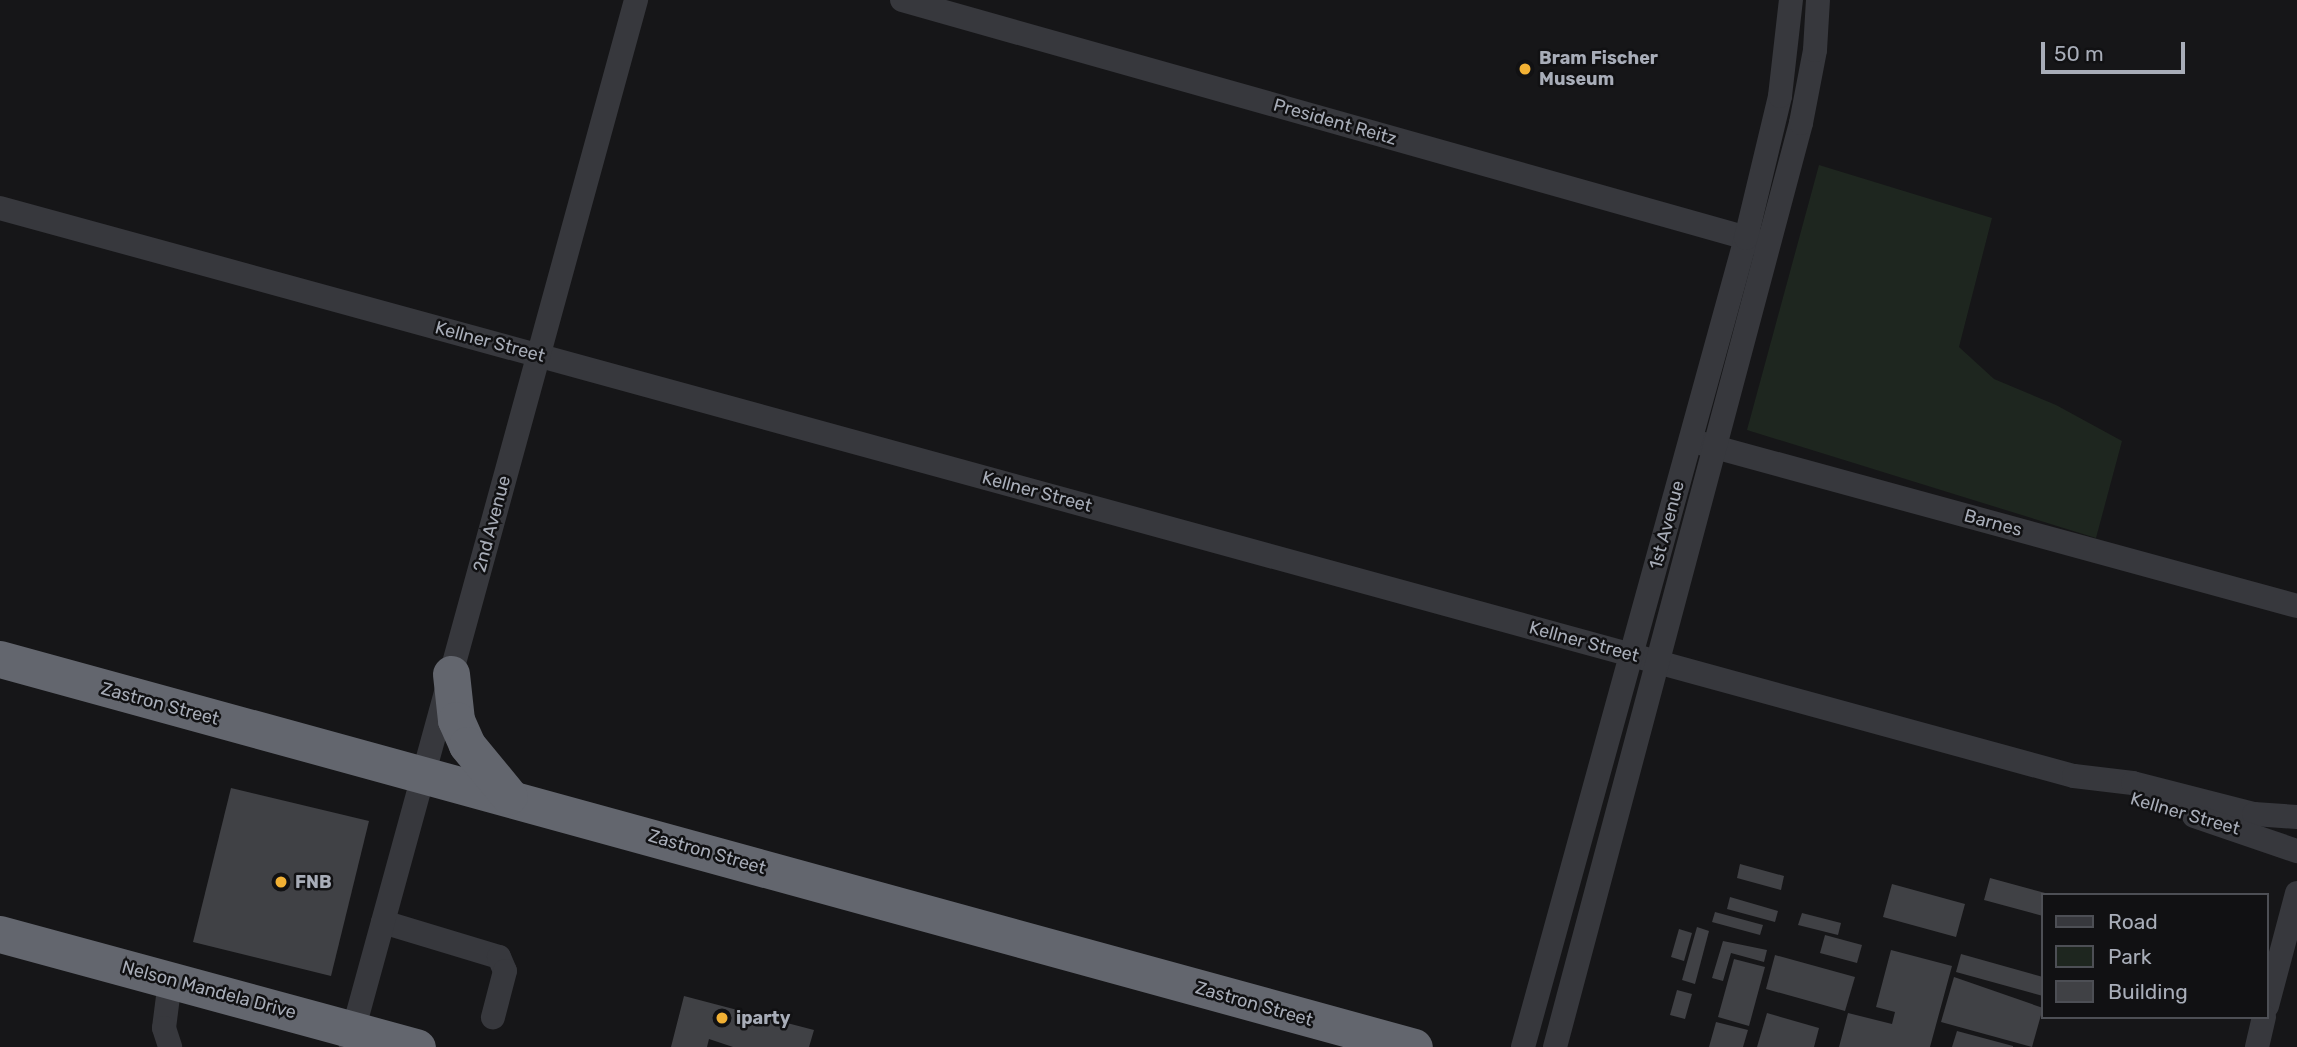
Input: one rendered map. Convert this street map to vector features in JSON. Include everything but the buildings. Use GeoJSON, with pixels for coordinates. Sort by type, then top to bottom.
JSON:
{"type":"FeatureCollection","features":[{"type":"Feature","properties":{"kind":"highway","name":"Zastron Street"},"geometry":{"type":"LineString","coordinates":[[0,659],[509,796],[1414,1047]]}},
{"type":"Feature","properties":{"kind":"highway"},"geometry":{"type":"LineString","coordinates":[[451,674],[456,720],[467,745],[509,796]]}},
{"type":"Feature","properties":{"kind":"highway","name":"Nelson Mandela Drive"},"geometry":{"type":"LineString","coordinates":[[0,934],[170,981],[351,1038],[417,1047]]}},
{"type":"Feature","properties":{"kind":"street","name":"2nd Avenue"},"geometry":{"type":"LineString","coordinates":[[351,1038],[636,0]]}},
{"type":"Feature","properties":{"kind":"street","name":"President Reitz"},"geometry":{"type":"LineString","coordinates":[[902,0],[1758,241]]}},
{"type":"Feature","properties":{"kind":"street","name":"1st Avenue"},"geometry":{"type":"LineString","coordinates":[[1555,1047],[1659,662],[1713,446],[1758,241],[1791,4]]}},
{"type":"Feature","properties":{"kind":"street"},"geometry":{"type":"LineString","coordinates":[[1791,4],[1818,5]]}},
{"type":"Feature","properties":{"kind":"street","name":"1st Avenue"},"geometry":{"type":"LineString","coordinates":[[1523,1047],[1633,655],[1689,441],[1809,88],[1818,5]]}},
{"type":"Feature","properties":{"kind":"street","name":"Kellner Street"},"geometry":{"type":"LineString","coordinates":[[0,208],[2074,776],[2133,783],[2254,814],[2297,817]]}},
{"type":"Feature","properties":{"kind":"street","name":"Barnes"},"geometry":{"type":"LineString","coordinates":[[1689,441],[2297,606]]}},
{"type":"Feature","properties":{"kind":"street","name":"Kellner Street"},"geometry":{"type":"LineString","coordinates":[[2074,776],[2099,789],[2255,834],[2297,851]]}},
{"type":"Feature","properties":{"kind":"street"},"geometry":{"type":"LineString","coordinates":[[2269,998],[2297,893]]}},
{"type":"Feature","properties":{"kind":"street"},"geometry":{"type":"LineString","coordinates":[[383,922],[499,957],[505,971],[493,1017]]}},
{"type":"Feature","properties":{"kind":"street"},"geometry":{"type":"LineString","coordinates":[[170,981],[164,1028],[170,1047]]}},
{"type":"Feature","properties":{"kind":"street"},"geometry":{"type":"LineString","coordinates":[[2256,1047],[2263,1019]]}},
{"type":"Feature","properties":{"kind":"green space"},"geometry":{"type":"Polygon","coordinates":[[[1819,165],[1992,218],[1959,347],[1994,379],[2056,405],[2122,441],[2096,538],[1747,430],[1819,165]]]}},
{"type":"Feature","properties":{"kind":"place","name":"Bram Fischer Museum"},"geometry":{"type":"Point","coordinates":[1525,69]}},
{"type":"Feature","properties":{"kind":"place","name":"FNB"},"geometry":{"type":"Point","coordinates":[281,882]}},
{"type":"Feature","properties":{"kind":"place","name":"iparty"},"geometry":{"type":"Point","coordinates":[722,1018]}}]}
